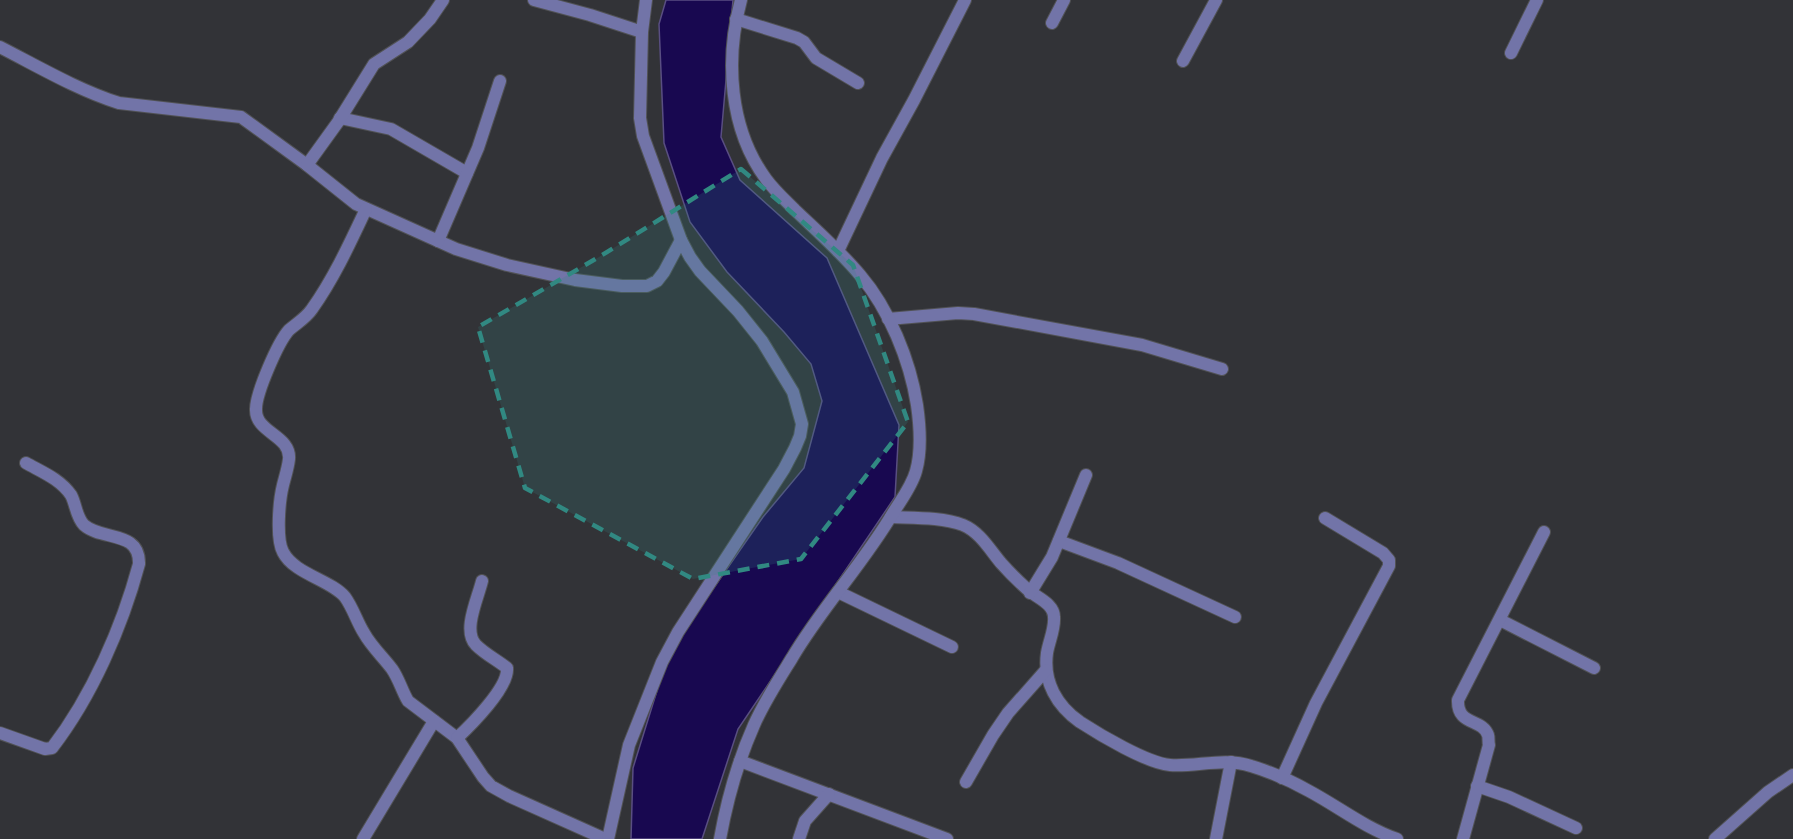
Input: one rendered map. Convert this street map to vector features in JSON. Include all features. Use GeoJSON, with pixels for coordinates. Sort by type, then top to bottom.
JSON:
{"type":"FeatureCollection","features":[{"type":"Feature","properties":{"kind":"street"},"geometry":{"type":"LineString","coordinates":[[307,165],[374,64],[418,33],[443,0]]}},
{"type":"Feature","properties":{"kind":"street"},"geometry":{"type":"LineString","coordinates":[[534,0],[642,32]]}},
{"type":"Feature","properties":{"kind":"street"},"geometry":{"type":"LineString","coordinates":[[366,209],[341,260],[311,311],[283,338],[264,380],[256,409],[258,419],[290,451],[280,504],[279,539],[282,550],[286,557],[299,568],[343,595],[351,606],[364,634],[398,679],[408,701],[457,738],[491,786],[606,839],[629,745],[662,662],[678,632],[784,469],[800,436],[802,424],[793,392],[762,341],[738,311],[700,271],[681,240],[643,136],[640,118],[642,32],[646,0]]}},
{"type":"Feature","properties":{"kind":"street"},"geometry":{"type":"LineString","coordinates":[[720,839],[734,778],[755,723],[817,619],[891,517],[915,473],[920,454],[917,404],[896,333],[861,276],[766,180],[744,139],[737,117],[734,95],[733,56],[733,32],[741,0]]}},
{"type":"Feature","properties":{"kind":"street"},"geometry":{"type":"LineString","coordinates":[[838,251],[882,158],[965,0]]}},
{"type":"Feature","properties":{"kind":"street"},"geometry":{"type":"LineString","coordinates":[[1052,23],[1064,0]]}},
{"type":"Feature","properties":{"kind":"street"},"geometry":{"type":"LineString","coordinates":[[1183,61],[1216,0]]}},
{"type":"Feature","properties":{"kind":"street"},"geometry":{"type":"LineString","coordinates":[[1511,53],[1537,0]]}},
{"type":"Feature","properties":{"kind":"street"},"geometry":{"type":"LineString","coordinates":[[736,19],[797,38],[804,42],[816,58],[858,83]]}},
{"type":"Feature","properties":{"kind":"street"},"geometry":{"type":"LineString","coordinates":[[0,47],[48,72],[119,104],[241,117],[356,204],[474,256],[575,280],[622,286],[647,286],[657,281],[664,272],[681,240]]}},
{"type":"Feature","properties":{"kind":"street"},"geometry":{"type":"LineString","coordinates":[[438,241],[478,148],[500,81]]}},
{"type":"Feature","properties":{"kind":"street"},"geometry":{"type":"LineString","coordinates":[[340,118],[391,129],[467,173]]}},
{"type":"Feature","properties":{"kind":"street"},"geometry":{"type":"LineString","coordinates":[[888,319],[958,313],[974,314],[1142,345],[1222,369]]}},
{"type":"Feature","properties":{"kind":"street"},"geometry":{"type":"LineString","coordinates":[[0,733],[45,750],[52,747],[97,678],[139,564],[140,554],[128,542],[85,526],[72,497],[59,482],[26,463]]}},
{"type":"Feature","properties":{"kind":"street"},"geometry":{"type":"LineString","coordinates":[[1030,593],[1052,557],[1086,475]]}},
{"type":"Feature","properties":{"kind":"street"},"geometry":{"type":"LineString","coordinates":[[891,517],[948,521],[966,526],[975,532],[1030,593],[1052,608],[1055,616],[1046,670],[1049,685],[1064,709],[1082,723],[1143,757],[1169,765],[1232,762],[1249,765],[1308,790],[1360,822],[1397,839]]}},
{"type":"Feature","properties":{"kind":"street"},"geometry":{"type":"LineString","coordinates":[[1282,778],[1316,703],[1389,567],[1389,560],[1383,553],[1325,518]]}},
{"type":"Feature","properties":{"kind":"street"},"geometry":{"type":"LineString","coordinates":[[1464,839],[1489,745],[1488,735],[1484,729],[1461,715],[1458,700],[1544,532]]}},
{"type":"Feature","properties":{"kind":"street"},"geometry":{"type":"LineString","coordinates":[[1059,541],[1118,563],[1234,617]]}},
{"type":"Feature","properties":{"kind":"street"},"geometry":{"type":"LineString","coordinates":[[457,738],[499,689],[507,675],[507,668],[474,643],[469,635],[482,581]]}},
{"type":"Feature","properties":{"kind":"street"},"geometry":{"type":"LineString","coordinates":[[838,592],[952,647]]}},
{"type":"Feature","properties":{"kind":"street"},"geometry":{"type":"LineString","coordinates":[[1500,620],[1594,668]]}},
{"type":"Feature","properties":{"kind":"street"},"geometry":{"type":"LineString","coordinates":[[966,782],[1008,713],[1046,670]]}},
{"type":"Feature","properties":{"kind":"street"},"geometry":{"type":"LineString","coordinates":[[363,839],[434,721]]}},
{"type":"Feature","properties":{"kind":"street"},"geometry":{"type":"LineString","coordinates":[[740,761],[947,839]]}},
{"type":"Feature","properties":{"kind":"street"},"geometry":{"type":"LineString","coordinates":[[1216,839],[1232,762]]}},
{"type":"Feature","properties":{"kind":"street"},"geometry":{"type":"LineString","coordinates":[[1715,839],[1768,792],[1793,775]]}},
{"type":"Feature","properties":{"kind":"street"},"geometry":{"type":"LineString","coordinates":[[1477,786],[1509,797],[1576,828]]}},
{"type":"Feature","properties":{"kind":"street"},"geometry":{"type":"LineString","coordinates":[[799,839],[805,822],[829,794]]}},
{"type":"Feature","properties":{"kind":"highlighted area"},"geometry":{"type":"Polygon","coordinates":[[[741,169],[853,265],[908,422],[801,559],[693,579],[525,488],[478,327],[599,257],[741,169]]]}},
{"type":"Feature","properties":{"kind":"shaded area"},"geometry":{"type":"Polygon","coordinates":[[[666,0],[733,0],[721,137],[740,180],[827,258],[899,425],[895,497],[738,729],[702,839],[631,839],[633,768],[669,652],[763,517],[804,468],[822,401],[811,364],[727,272],[690,222],[664,143],[659,24],[666,0]]]}}]}
